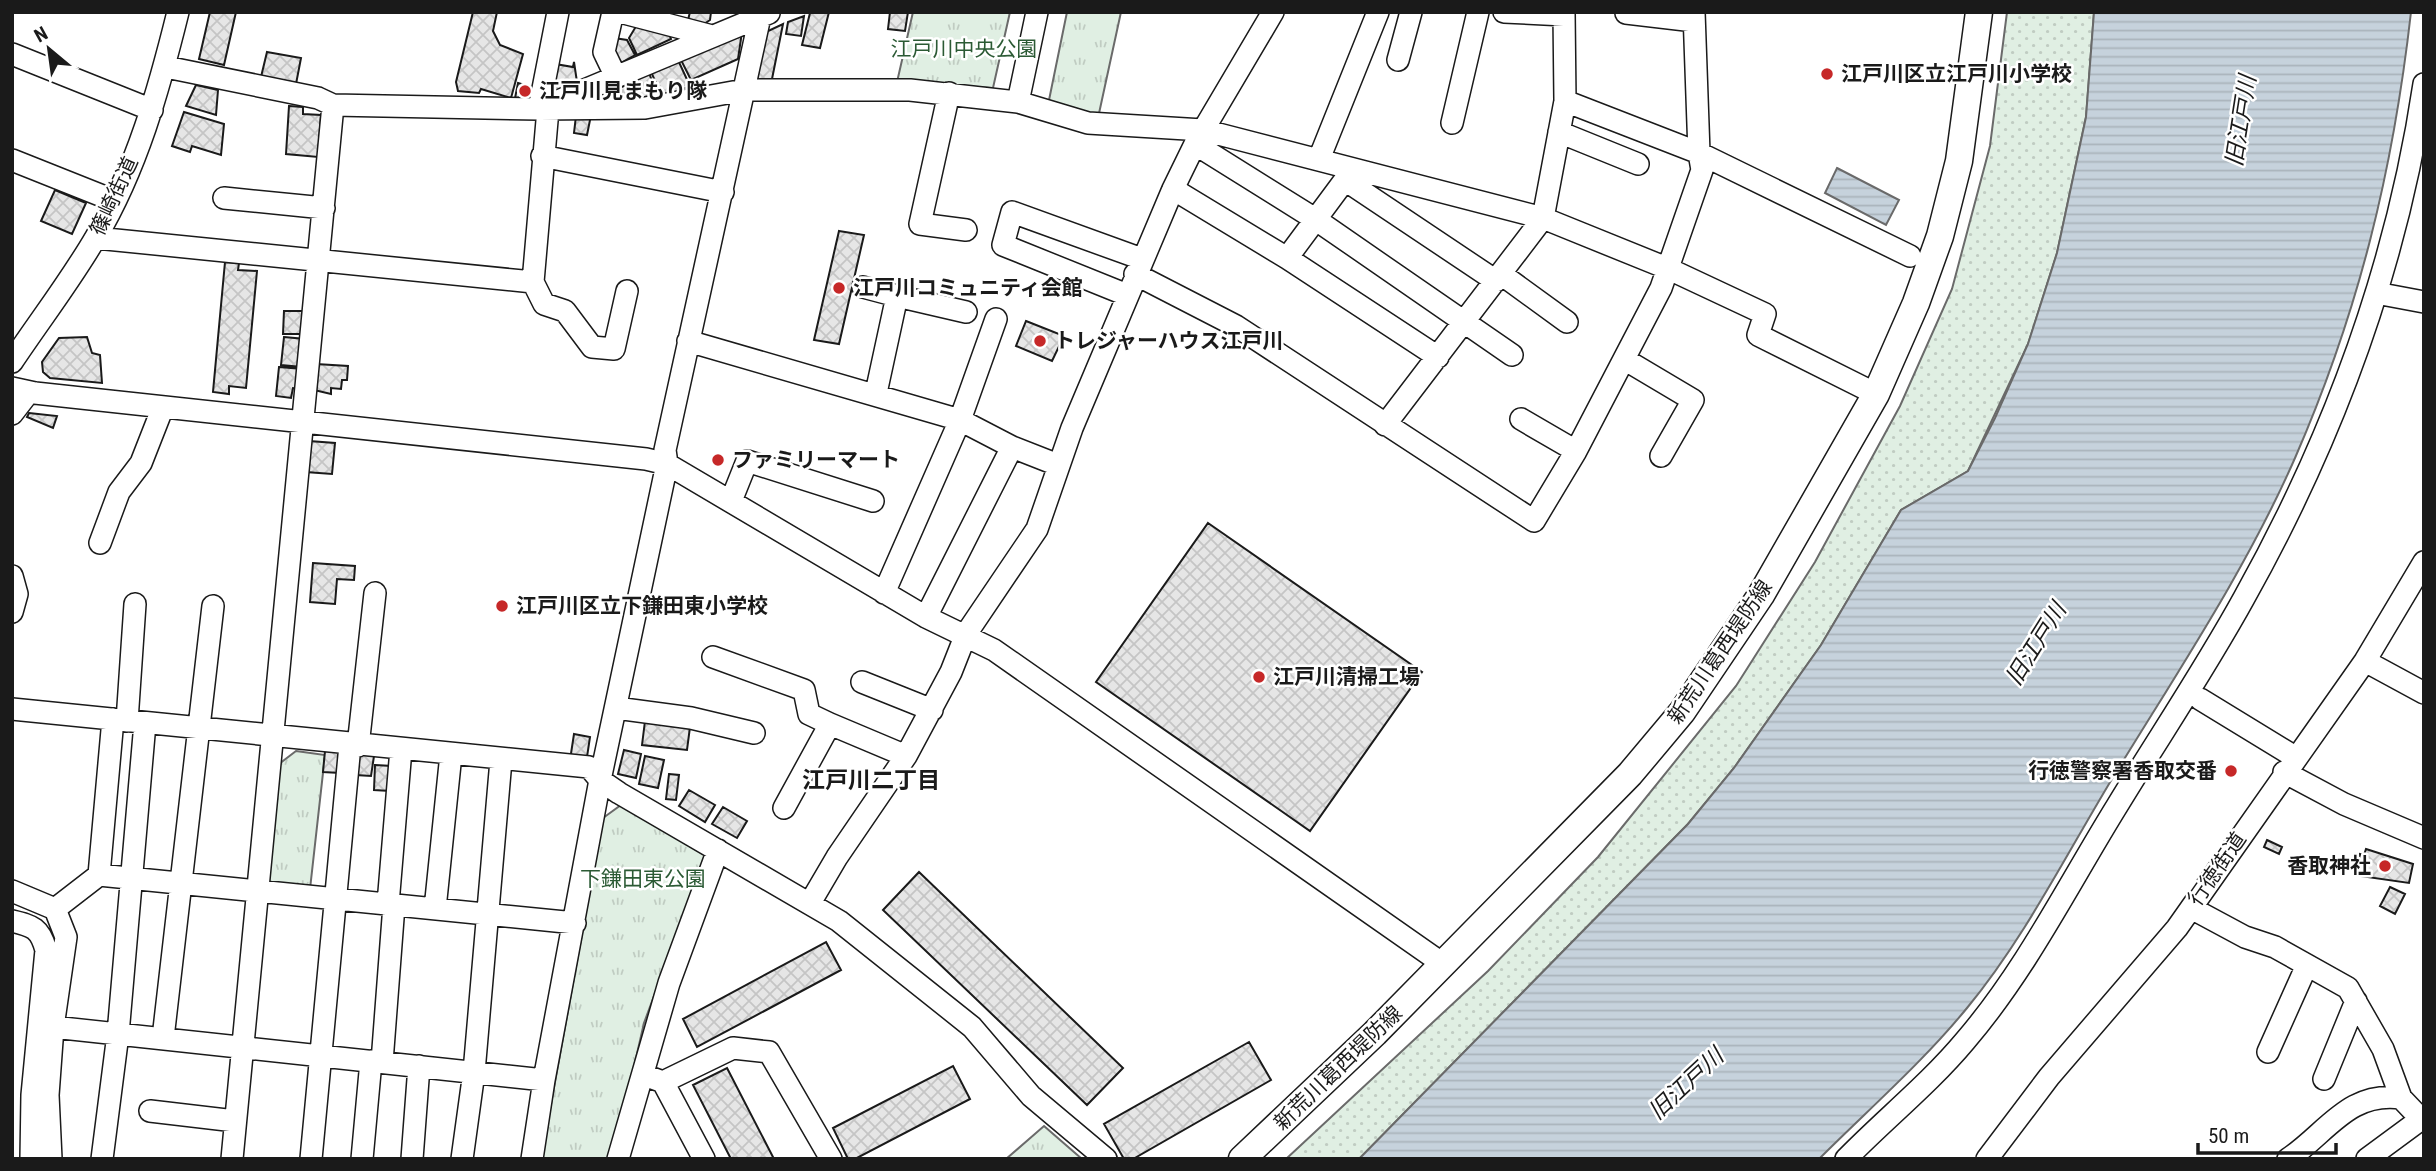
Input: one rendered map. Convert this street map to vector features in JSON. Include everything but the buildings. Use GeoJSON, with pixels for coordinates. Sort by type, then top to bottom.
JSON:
{"type":"FeatureCollection","features":[{"type":"Feature","properties":{"kind":"main road","name":"新荒川葛西堤防線"},"geometry":{"type":"LineString","coordinates":[[1242,1159],[1316,1091],[1584,823],[1682,712],[1761,595],[1876,394],[1916,303],[1940,236],[1964,135],[1979,12]]}},
{"type":"Feature","properties":{"kind":"street"},"geometry":{"type":"LineString","coordinates":[[558,12],[544,109],[533,282],[544,304],[565,312],[592,347],[614,349],[626,291]]}},
{"type":"Feature","properties":{"kind":"street"},"geometry":{"type":"LineString","coordinates":[[613,12],[604,52],[616,77]]}},
{"type":"Feature","properties":{"kind":"street"},"geometry":{"type":"LineString","coordinates":[[620,12],[662,17],[712,36]]}},
{"type":"Feature","properties":{"kind":"street"},"geometry":{"type":"LineString","coordinates":[[1018,102],[1037,12]]}},
{"type":"Feature","properties":{"kind":"street"},"geometry":{"type":"LineString","coordinates":[[810,903],[836,857],[906,756],[932,710],[966,634],[1037,529],[1058,465],[1126,295],[1173,189],[1199,137],[1273,12]]}},
{"type":"Feature","properties":{"kind":"street"},"geometry":{"type":"LineString","coordinates":[[1319,159],[1378,12]]}},
{"type":"Feature","properties":{"kind":"street"},"geometry":{"type":"LineString","coordinates":[[1398,60],[1411,12]]}},
{"type":"Feature","properties":{"kind":"street"},"geometry":{"type":"LineString","coordinates":[[1452,123],[1478,12]]}},
{"type":"Feature","properties":{"kind":"street"},"geometry":{"type":"LineString","coordinates":[[1385,425],[1543,218],[1565,100],[1564,14],[1504,12]]}},
{"type":"Feature","properties":{"kind":"street"},"geometry":{"type":"LineString","coordinates":[[1126,295],[1003,245],[1012,212],[1138,267],[1236,326],[1534,521],[1576,451],[1669,269],[1702,170],[1699,153],[1694,16],[1626,13]]}},
{"type":"Feature","properties":{"kind":"street","name":"篠崎街道"},"geometry":{"type":"LineString","coordinates":[[12,362],[96,237],[115,201],[152,110],[166,67],[172,14]]}},
{"type":"Feature","properties":{"kind":"street"},"geometry":{"type":"LineString","coordinates":[[544,109],[764,14]]}},
{"type":"Feature","properties":{"kind":"street"},"geometry":{"type":"LineString","coordinates":[[532,1159],[544,1080],[600,780],[667,464],[665,450],[744,90],[764,14]]}},
{"type":"Feature","properties":{"kind":"street"},"geometry":{"type":"LineString","coordinates":[[12,54],[152,110]]}},
{"type":"Feature","properties":{"kind":"street"},"geometry":{"type":"LineString","coordinates":[[166,67],[318,98],[333,105],[645,108],[744,90],[830,88],[949,93],[1018,102],[1088,123],[1199,137],[1319,159],[1349,174],[1567,322]]}},
{"type":"Feature","properties":{"kind":"street"},"geometry":{"type":"LineString","coordinates":[[1846,1159],[1950,1058],[2014,976],[2225,631],[2266,558],[2335,412],[2376,293],[2418,125],[2424,84]]}},
{"type":"Feature","properties":{"kind":"street"},"geometry":{"type":"LineString","coordinates":[[949,93],[920,224],[966,230]]}},
{"type":"Feature","properties":{"kind":"street"},"geometry":{"type":"LineString","coordinates":[[1565,100],[1699,153],[1910,257]]}},
{"type":"Feature","properties":{"kind":"street"},"geometry":{"type":"LineString","coordinates":[[232,1159],[333,105]]}},
{"type":"Feature","properties":{"kind":"street"},"geometry":{"type":"LineString","coordinates":[[1559,132],[1638,164]]}},
{"type":"Feature","properties":{"kind":"street"},"geometry":{"type":"LineString","coordinates":[[1199,137],[1512,355]]}},
{"type":"Feature","properties":{"kind":"street"},"geometry":{"type":"LineString","coordinates":[[542,156],[723,192]]}},
{"type":"Feature","properties":{"kind":"street"},"geometry":{"type":"LineString","coordinates":[[12,160],[115,201]]}},
{"type":"Feature","properties":{"kind":"street"},"geometry":{"type":"LineString","coordinates":[[1349,174],[1543,218],[1669,269],[1766,314],[1758,335],[1876,394]]}},
{"type":"Feature","properties":{"kind":"street"},"geometry":{"type":"LineString","coordinates":[[1287,258],[1349,174]]}},
{"type":"Feature","properties":{"kind":"street"},"geometry":{"type":"LineString","coordinates":[[1173,189],[1287,258],[1438,357]]}},
{"type":"Feature","properties":{"kind":"street"},"geometry":{"type":"LineString","coordinates":[[224,198],[324,208]]}},
{"type":"Feature","properties":{"kind":"street"},"geometry":{"type":"LineString","coordinates":[[96,237],[533,282]]}},
{"type":"Feature","properties":{"kind":"street"},"geometry":{"type":"LineString","coordinates":[[863,287],[966,312]]}},
{"type":"Feature","properties":{"kind":"street"},"geometry":{"type":"LineString","coordinates":[[2376,293],[2424,302]]}},
{"type":"Feature","properties":{"kind":"street"},"geometry":{"type":"LineString","coordinates":[[876,393],[897,296]]}},
{"type":"Feature","properties":{"kind":"street"},"geometry":{"type":"LineString","coordinates":[[884,593],[960,420],[996,319]]}},
{"type":"Feature","properties":{"kind":"street"},"geometry":{"type":"LineString","coordinates":[[688,341],[876,393],[960,420],[1012,447],[1058,465]]}},
{"type":"Feature","properties":{"kind":"street"},"geometry":{"type":"LineString","coordinates":[[1624,359],[1693,400],[1661,456]]}},
{"type":"Feature","properties":{"kind":"street"},"geometry":{"type":"LineString","coordinates":[[12,414],[20,390],[646,459],[667,464],[926,617],[966,634],[994,650],[1123,737],[1443,964]]}},
{"type":"Feature","properties":{"kind":"street"},"geometry":{"type":"LineString","coordinates":[[100,543],[119,492],[141,463],[163,407]]}},
{"type":"Feature","properties":{"kind":"street"},"geometry":{"type":"LineString","coordinates":[[1521,419],[1576,451]]}},
{"type":"Feature","properties":{"kind":"street"},"geometry":{"type":"LineString","coordinates":[[926,617],[1012,447]]}},
{"type":"Feature","properties":{"kind":"street"},"geometry":{"type":"LineString","coordinates":[[731,501],[747,461],[873,501]]}},
{"type":"Feature","properties":{"kind":"street","name":"行徳街道"},"geometry":{"type":"LineString","coordinates":[[1987,1159],[2049,1077],[2160,949],[2191,908],[2365,660],[2424,562]]}},
{"type":"Feature","properties":{"kind":"street"},"geometry":{"type":"LineString","coordinates":[[12,576],[17,594],[12,612]]}},
{"type":"Feature","properties":{"kind":"street"},"geometry":{"type":"LineString","coordinates":[[311,1159],[354,746],[375,593]]}},
{"type":"Feature","properties":{"kind":"street"},"geometry":{"type":"LineString","coordinates":[[102,1159],[118,1034],[130,878],[128,721],[135,604]]}},
{"type":"Feature","properties":{"kind":"street"},"geometry":{"type":"LineString","coordinates":[[163,1038],[213,606]]}},
{"type":"Feature","properties":{"kind":"street"},"geometry":{"type":"LineString","coordinates":[[713,657],[804,690],[809,714],[906,756]]}},
{"type":"Feature","properties":{"kind":"street"},"geometry":{"type":"LineString","coordinates":[[2365,660],[2424,694]]}},
{"type":"Feature","properties":{"kind":"street"},"geometry":{"type":"LineString","coordinates":[[862,682],[932,710]]}},
{"type":"Feature","properties":{"kind":"street"},"geometry":{"type":"LineString","coordinates":[[2200,699],[2344,804],[2424,838]]}},
{"type":"Feature","properties":{"kind":"street"},"geometry":{"type":"LineString","coordinates":[[616,708],[691,718],[754,733]]}},
{"type":"Feature","properties":{"kind":"street"},"geometry":{"type":"LineString","coordinates":[[12,709],[354,746],[589,767],[600,780],[839,921],[972,1027],[1031,1096],[1106,1159]]}},
{"type":"Feature","properties":{"kind":"street"},"geometry":{"type":"LineString","coordinates":[[55,909],[99,875],[128,721]]}},
{"type":"Feature","properties":{"kind":"street"},"geometry":{"type":"LineString","coordinates":[[784,808],[830,724]]}},
{"type":"Feature","properties":{"kind":"street"},"geometry":{"type":"LineString","coordinates":[[362,1159],[376,1061],[391,905],[401,749]]}},
{"type":"Feature","properties":{"kind":"street"},"geometry":{"type":"LineString","coordinates":[[435,909],[451,754]]}},
{"type":"Feature","properties":{"kind":"street"},"geometry":{"type":"LineString","coordinates":[[463,1159],[474,1072],[501,760]]}},
{"type":"Feature","properties":{"kind":"street"},"geometry":{"type":"LineString","coordinates":[[618,1159],[653,1078],[669,983],[718,850]]}},
{"type":"Feature","properties":{"kind":"street"},"geometry":{"type":"LineString","coordinates":[[99,875],[575,923]]}},
{"type":"Feature","properties":{"kind":"street"},"geometry":{"type":"LineString","coordinates":[[12,891],[55,909],[66,937],[53,1027],[31,1095],[51,1159]]}},
{"type":"Feature","properties":{"kind":"street"},"geometry":{"type":"LineString","coordinates":[[2191,908],[2245,937],[2275,947],[2348,988],[2383,1049],[2401,1098],[2423,1118],[2367,1159]]}},
{"type":"Feature","properties":{"kind":"street"},"geometry":{"type":"LineString","coordinates":[[12,921],[36,927],[42,934],[46,950],[31,1095],[31,1159]]}},
{"type":"Feature","properties":{"kind":"street"},"geometry":{"type":"LineString","coordinates":[[2268,1052],[2307,965]]}},
{"type":"Feature","properties":{"kind":"street"},"geometry":{"type":"LineString","coordinates":[[2324,1079],[2356,1001]]}},
{"type":"Feature","properties":{"kind":"street"},"geometry":{"type":"LineString","coordinates":[[53,1027],[544,1080]]}},
{"type":"Feature","properties":{"kind":"street"},"geometry":{"type":"LineString","coordinates":[[653,1078],[733,1048],[769,1052],[831,1159]]}},
{"type":"Feature","properties":{"kind":"street"},"geometry":{"type":"LineString","coordinates":[[412,1159],[419,1066]]}},
{"type":"Feature","properties":{"kind":"street"},"geometry":{"type":"LineString","coordinates":[[653,1078],[704,1159]]}},
{"type":"Feature","properties":{"kind":"street"},"geometry":{"type":"LineString","coordinates":[[2288,1159],[2307,1146],[2327,1124],[2370,1098],[2381,1095],[2401,1098]]}},
{"type":"Feature","properties":{"kind":"street"},"geometry":{"type":"LineString","coordinates":[[150,1111],[235,1121]]}},
{"type":"Feature","properties":{"kind":"green space","name":"江戸川中央公園"},"geometry":{"type":"Polygon","coordinates":[[[913,12],[1010,12],[993,88],[897,82],[913,12]]]}},
{"type":"Feature","properties":{"kind":"green space"},"geometry":{"type":"Polygon","coordinates":[[[1067,12],[1121,12],[1098,118],[1048,105],[1067,12]]]}},
{"type":"Feature","properties":{"kind":"green space"},"geometry":{"type":"Polygon","coordinates":[[[2007,12],[2094,12],[2086,117],[2057,253],[2028,344],[1968,471],[1901,510],[1821,645],[1734,768],[1688,824],[1359,1159],[1286,1159],[1488,971],[1598,857],[1736,686],[1815,562],[1900,406],[1952,289],[1990,146],[2007,12]]]}},
{"type":"Feature","properties":{"kind":"green space"},"geometry":{"type":"Polygon","coordinates":[[[296,751],[325,755],[310,889],[267,881],[279,764],[296,751]]]}},
{"type":"Feature","properties":{"kind":"green space","name":"下鎌田東公園"},"geometry":{"type":"Polygon","coordinates":[[[621,805],[706,856],[644,1023],[625,1106],[608,1159],[541,1159],[603,818],[621,805]]]}},
{"type":"Feature","properties":{"kind":"green space"},"geometry":{"type":"Polygon","coordinates":[[[1044,1126],[1082,1159],[1006,1159],[1044,1126]]]}},
{"type":"Feature","properties":{"kind":"water","name":"旧江戸川"},"geometry":{"type":"Polygon","coordinates":[[[2094,12],[2411,12],[2394,128],[2370,240],[2338,349],[2295,458],[2255,541],[2232,581],[2026,925],[1988,981],[1950,1028],[1819,1159],[1359,1159],[1688,824],[1734,768],[1821,645],[1901,510],[1968,471],[2028,344],[2057,253],[2086,117],[2094,12]]]}},
{"type":"Feature","properties":{"kind":"water"},"geometry":{"type":"Polygon","coordinates":[[[1837,168],[1899,200],[1886,225],[1825,193],[1837,168]]]}},
{"type":"Feature","properties":{"kind":"place","name":"江戸川区立江戸川小学校"},"geometry":{"type":"Point","coordinates":[1827,74]}},
{"type":"Feature","properties":{"kind":"place","name":"江戸川見まもり隊"},"geometry":{"type":"Point","coordinates":[525,91]}},
{"type":"Feature","properties":{"kind":"place","name":"江戸川コミュニティ会館"},"geometry":{"type":"Point","coordinates":[839,288]}},
{"type":"Feature","properties":{"kind":"place","name":"トレジャーハウス江戸川"},"geometry":{"type":"Point","coordinates":[1040,341]}},
{"type":"Feature","properties":{"kind":"place","name":"ファミリーマート"},"geometry":{"type":"Point","coordinates":[718,460]}},
{"type":"Feature","properties":{"kind":"place","name":"江戸川区立下鎌田東小学校"},"geometry":{"type":"Point","coordinates":[502,606]}},
{"type":"Feature","properties":{"kind":"place","name":"江戸川清掃工場"},"geometry":{"type":"Point","coordinates":[1259,677]}},
{"type":"Feature","properties":{"kind":"place","name":"行徳警察署香取交番"},"geometry":{"type":"Point","coordinates":[2231,771]}},
{"type":"Feature","properties":{"kind":"place","name":"香取神社"},"geometry":{"type":"Point","coordinates":[2385,866]}},
{"type":"Feature","properties":{"kind":"district","name":"江戸川二丁目"},"geometry":{"type":"Point","coordinates":[871,780]}}]}
